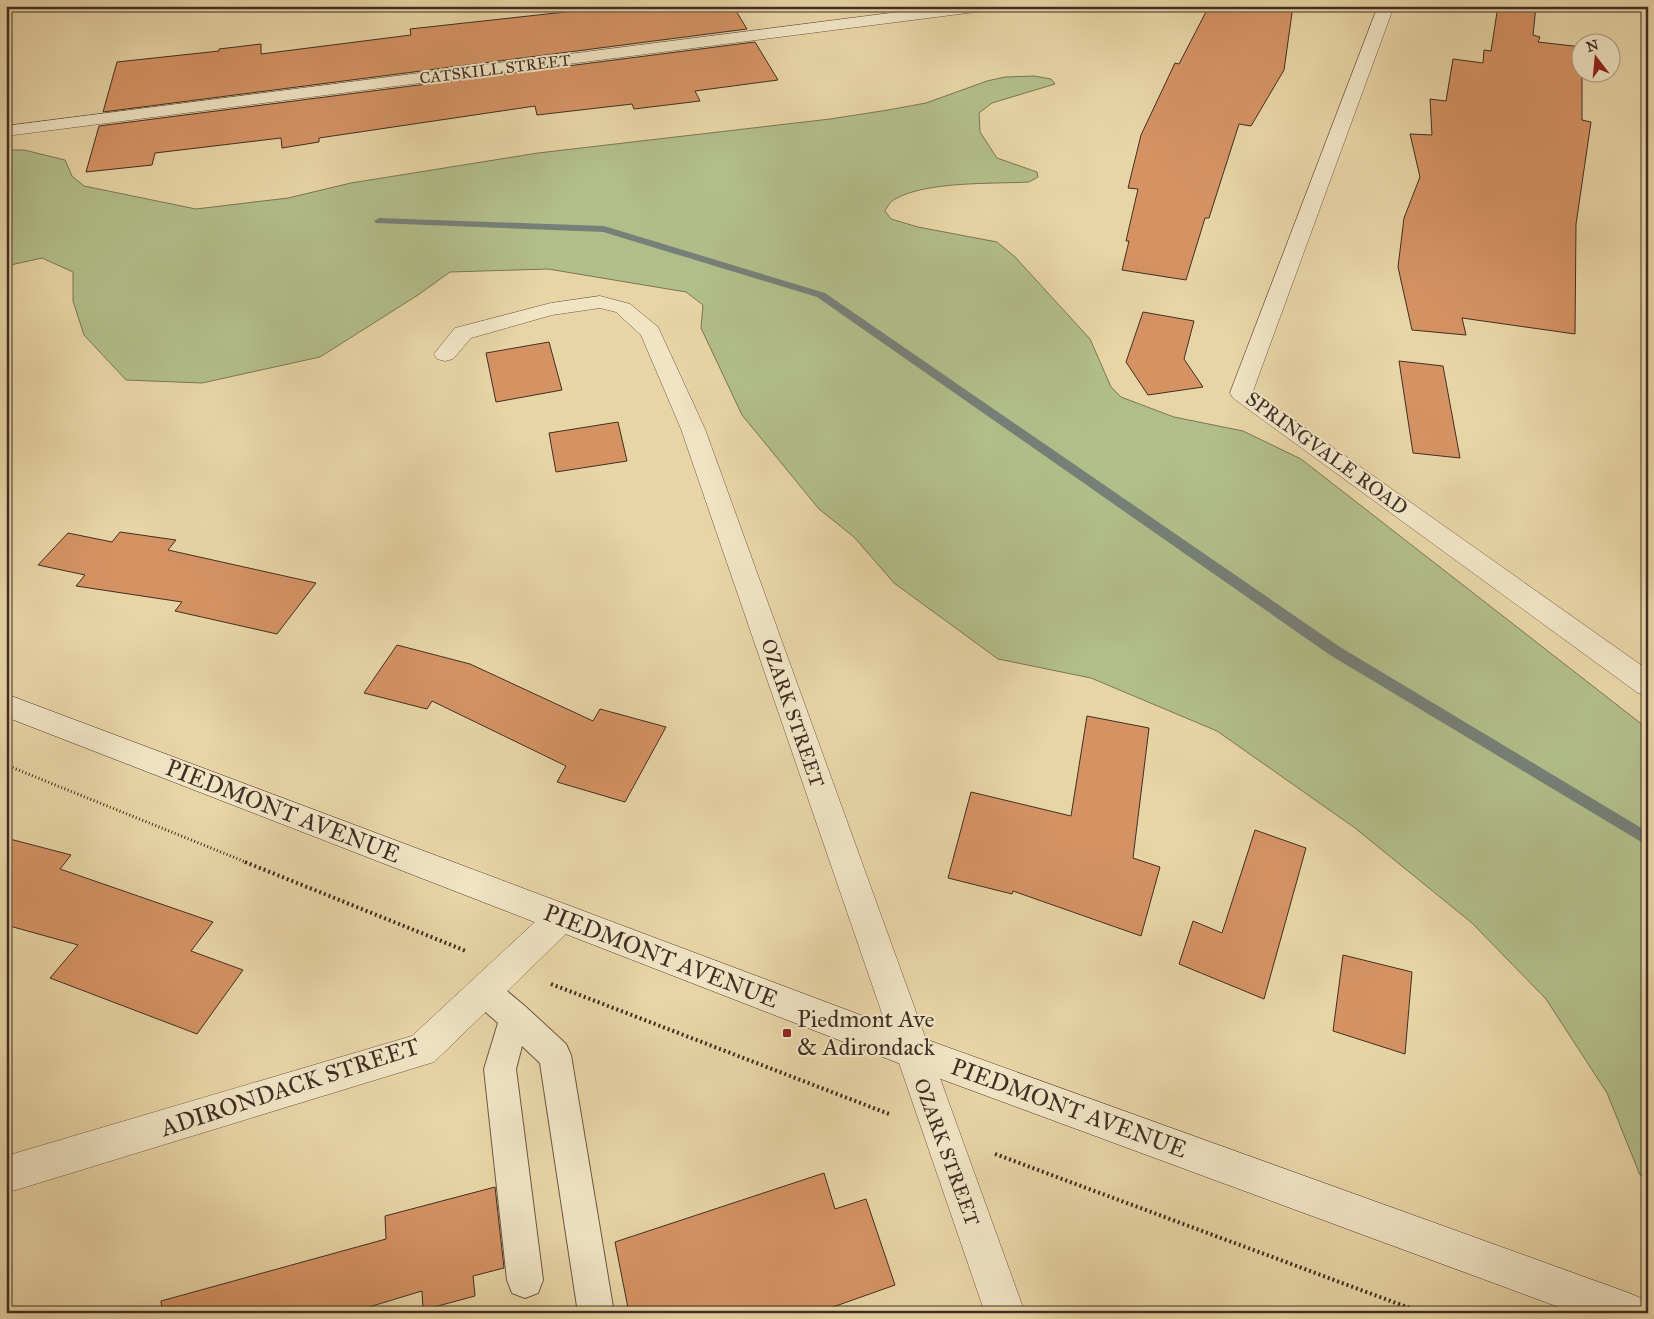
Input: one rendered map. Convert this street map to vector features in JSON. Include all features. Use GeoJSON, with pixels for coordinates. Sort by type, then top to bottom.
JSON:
{"type":"FeatureCollection","features":[{"type":"Feature","properties":{"kind":"street","name":"CATSKILL STREET"},"geometry":{"type":"LineString","coordinates":[[6,131],[984,6]]}},
{"type":"Feature","properties":{"kind":"street","name":"SPRINGVALE ROAD"},"geometry":{"type":"LineString","coordinates":[[1386,6],[1241,393],[1648,684]]}},
{"type":"Feature","properties":{"kind":"street","name":"OZARK STREET"},"geometry":{"type":"LineString","coordinates":[[446,354],[463,333],[551,309],[600,302],[623,308],[650,332],[693,429],[940,1134],[1005,1313]]}},
{"type":"Feature","properties":{"kind":"street","name":"PIEDMONT AVENUE"},"geometry":{"type":"LineString","coordinates":[[6,705],[911,1051],[1629,1313]]}},
{"type":"Feature","properties":{"kind":"street","name":"ADIRONDACK STREET"},"geometry":{"type":"LineString","coordinates":[[6,1175],[422,1050],[561,918]]}},
{"type":"Feature","properties":{"kind":"lane"},"geometry":{"type":"LineString","coordinates":[[484,991],[516,1017],[555,1055],[596,1313]]}},
{"type":"Feature","properties":{"kind":"lane"},"geometry":{"type":"LineString","coordinates":[[516,1017],[500,1069],[525,1280]]}},
{"type":"Feature","properties":{"kind":"path"},"geometry":{"type":"LineString","coordinates":[[6,765],[509,968],[940,1134],[1423,1313]]}},
{"type":"Feature","properties":{"kind":"green space"},"geometry":{"type":"Polygon","coordinates":[[[1034,76],[1051,79],[1055,84],[992,103],[979,113],[980,132],[997,158],[1037,172],[1038,177],[1029,182],[960,184],[908,193],[894,200],[888,206],[885,211],[891,219],[918,227],[997,242],[1015,257],[1090,339],[1111,387],[1121,397],[1174,417],[1243,431],[1301,459],[1648,729],[1648,1180],[1640,1175],[1607,1093],[1546,999],[1472,923],[1355,828],[1217,731],[1091,678],[998,659],[894,583],[854,537],[819,509],[742,415],[701,328],[703,305],[686,292],[548,269],[450,272],[418,295],[320,357],[202,383],[126,380],[84,335],[73,301],[73,272],[42,258],[6,266],[6,150],[24,150],[65,160],[72,176],[84,186],[196,209],[288,198],[351,183],[538,153],[830,119],[888,110],[926,103],[987,81],[1005,77],[1034,76]]]}},
{"type":"Feature","properties":{"kind":"building"},"geometry":{"type":"Polygon","coordinates":[[[620,6],[733,6],[747,29],[103,112],[117,62],[219,51],[219,49],[261,44],[261,54],[411,35],[410,29],[620,6]]]}},
{"type":"Feature","properties":{"kind":"building"},"geometry":{"type":"Polygon","coordinates":[[[1209,6],[1293,6],[1284,70],[1251,126],[1239,124],[1209,218],[1205,218],[1186,280],[1122,270],[1129,241],[1126,241],[1138,189],[1128,188],[1141,135],[1175,63],[1179,64],[1209,6]]]}},
{"type":"Feature","properties":{"kind":"building"},"geometry":{"type":"Polygon","coordinates":[[[1498,6],[1536,6],[1533,35],[1540,37],[1538,42],[1572,46],[1572,82],[1582,82],[1582,120],[1591,122],[1576,224],[1575,334],[1462,318],[1466,335],[1412,330],[1398,267],[1404,218],[1420,177],[1410,134],[1432,135],[1430,99],[1446,101],[1453,59],[1483,63],[1484,50],[1491,51],[1498,6]]]}},
{"type":"Feature","properties":{"kind":"building"},"geometry":{"type":"Polygon","coordinates":[[[755,42],[778,80],[695,91],[700,101],[634,109],[632,104],[537,115],[535,106],[319,138],[319,142],[282,148],[281,138],[155,153],[152,165],[86,172],[99,126],[755,42]]]}},
{"type":"Feature","properties":{"kind":"building"},"geometry":{"type":"Polygon","coordinates":[[[1143,312],[1194,321],[1184,359],[1203,387],[1148,395],[1126,362],[1143,312]]]}},
{"type":"Feature","properties":{"kind":"building"},"geometry":{"type":"Polygon","coordinates":[[[549,342],[562,390],[496,402],[486,353],[549,342]]]}},
{"type":"Feature","properties":{"kind":"building"},"geometry":{"type":"Polygon","coordinates":[[[1399,361],[1443,366],[1460,458],[1413,453],[1399,361]]]}},
{"type":"Feature","properties":{"kind":"building"},"geometry":{"type":"Polygon","coordinates":[[[618,422],[627,461],[556,472],[549,433],[618,422]]]}},
{"type":"Feature","properties":{"kind":"building"},"geometry":{"type":"Polygon","coordinates":[[[120,532],[176,540],[168,550],[316,583],[277,634],[175,611],[182,602],[76,586],[85,575],[38,565],[68,533],[112,542],[120,532]]]}},
{"type":"Feature","properties":{"kind":"building"},"geometry":{"type":"Polygon","coordinates":[[[397,645],[470,664],[593,721],[600,709],[666,727],[625,802],[557,782],[566,766],[432,701],[427,709],[364,693],[397,645]]]}},
{"type":"Feature","properties":{"kind":"building"},"geometry":{"type":"Polygon","coordinates":[[[1087,716],[1149,728],[1133,858],[1160,867],[1141,936],[1013,891],[1012,894],[948,878],[971,792],[1071,816],[1087,716]]]}},
{"type":"Feature","properties":{"kind":"building"},"geometry":{"type":"Polygon","coordinates":[[[1255,830],[1306,848],[1264,999],[1179,964],[1193,921],[1222,933],[1255,830]]]}},
{"type":"Feature","properties":{"kind":"building"},"geometry":{"type":"Polygon","coordinates":[[[6,838],[71,855],[60,869],[213,922],[191,951],[243,970],[197,1034],[50,978],[78,945],[6,925],[6,838]]]}},
{"type":"Feature","properties":{"kind":"building"},"geometry":{"type":"Polygon","coordinates":[[[1343,955],[1412,972],[1405,1054],[1333,1031],[1343,955]]]}},
{"type":"Feature","properties":{"kind":"building"},"geometry":{"type":"Polygon","coordinates":[[[824,1173],[835,1209],[866,1199],[895,1285],[816,1313],[629,1313],[615,1242],[824,1173]]]}},
{"type":"Feature","properties":{"kind":"building"},"geometry":{"type":"Polygon","coordinates":[[[495,1187],[504,1268],[473,1276],[475,1296],[423,1310],[422,1291],[349,1313],[162,1313],[161,1301],[386,1239],[385,1216],[495,1187]]]}},
{"type":"Feature","properties":{"kind":"waterway"},"geometry":{"type":"LineString","coordinates":[[379,221],[604,229],[821,295],[1335,651],[1648,840]]}},
{"type":"Feature","properties":{"kind":"place","name":"Piedmont Ave & Adirondack"},"geometry":{"type":"Point","coordinates":[787,1033]}}]}
